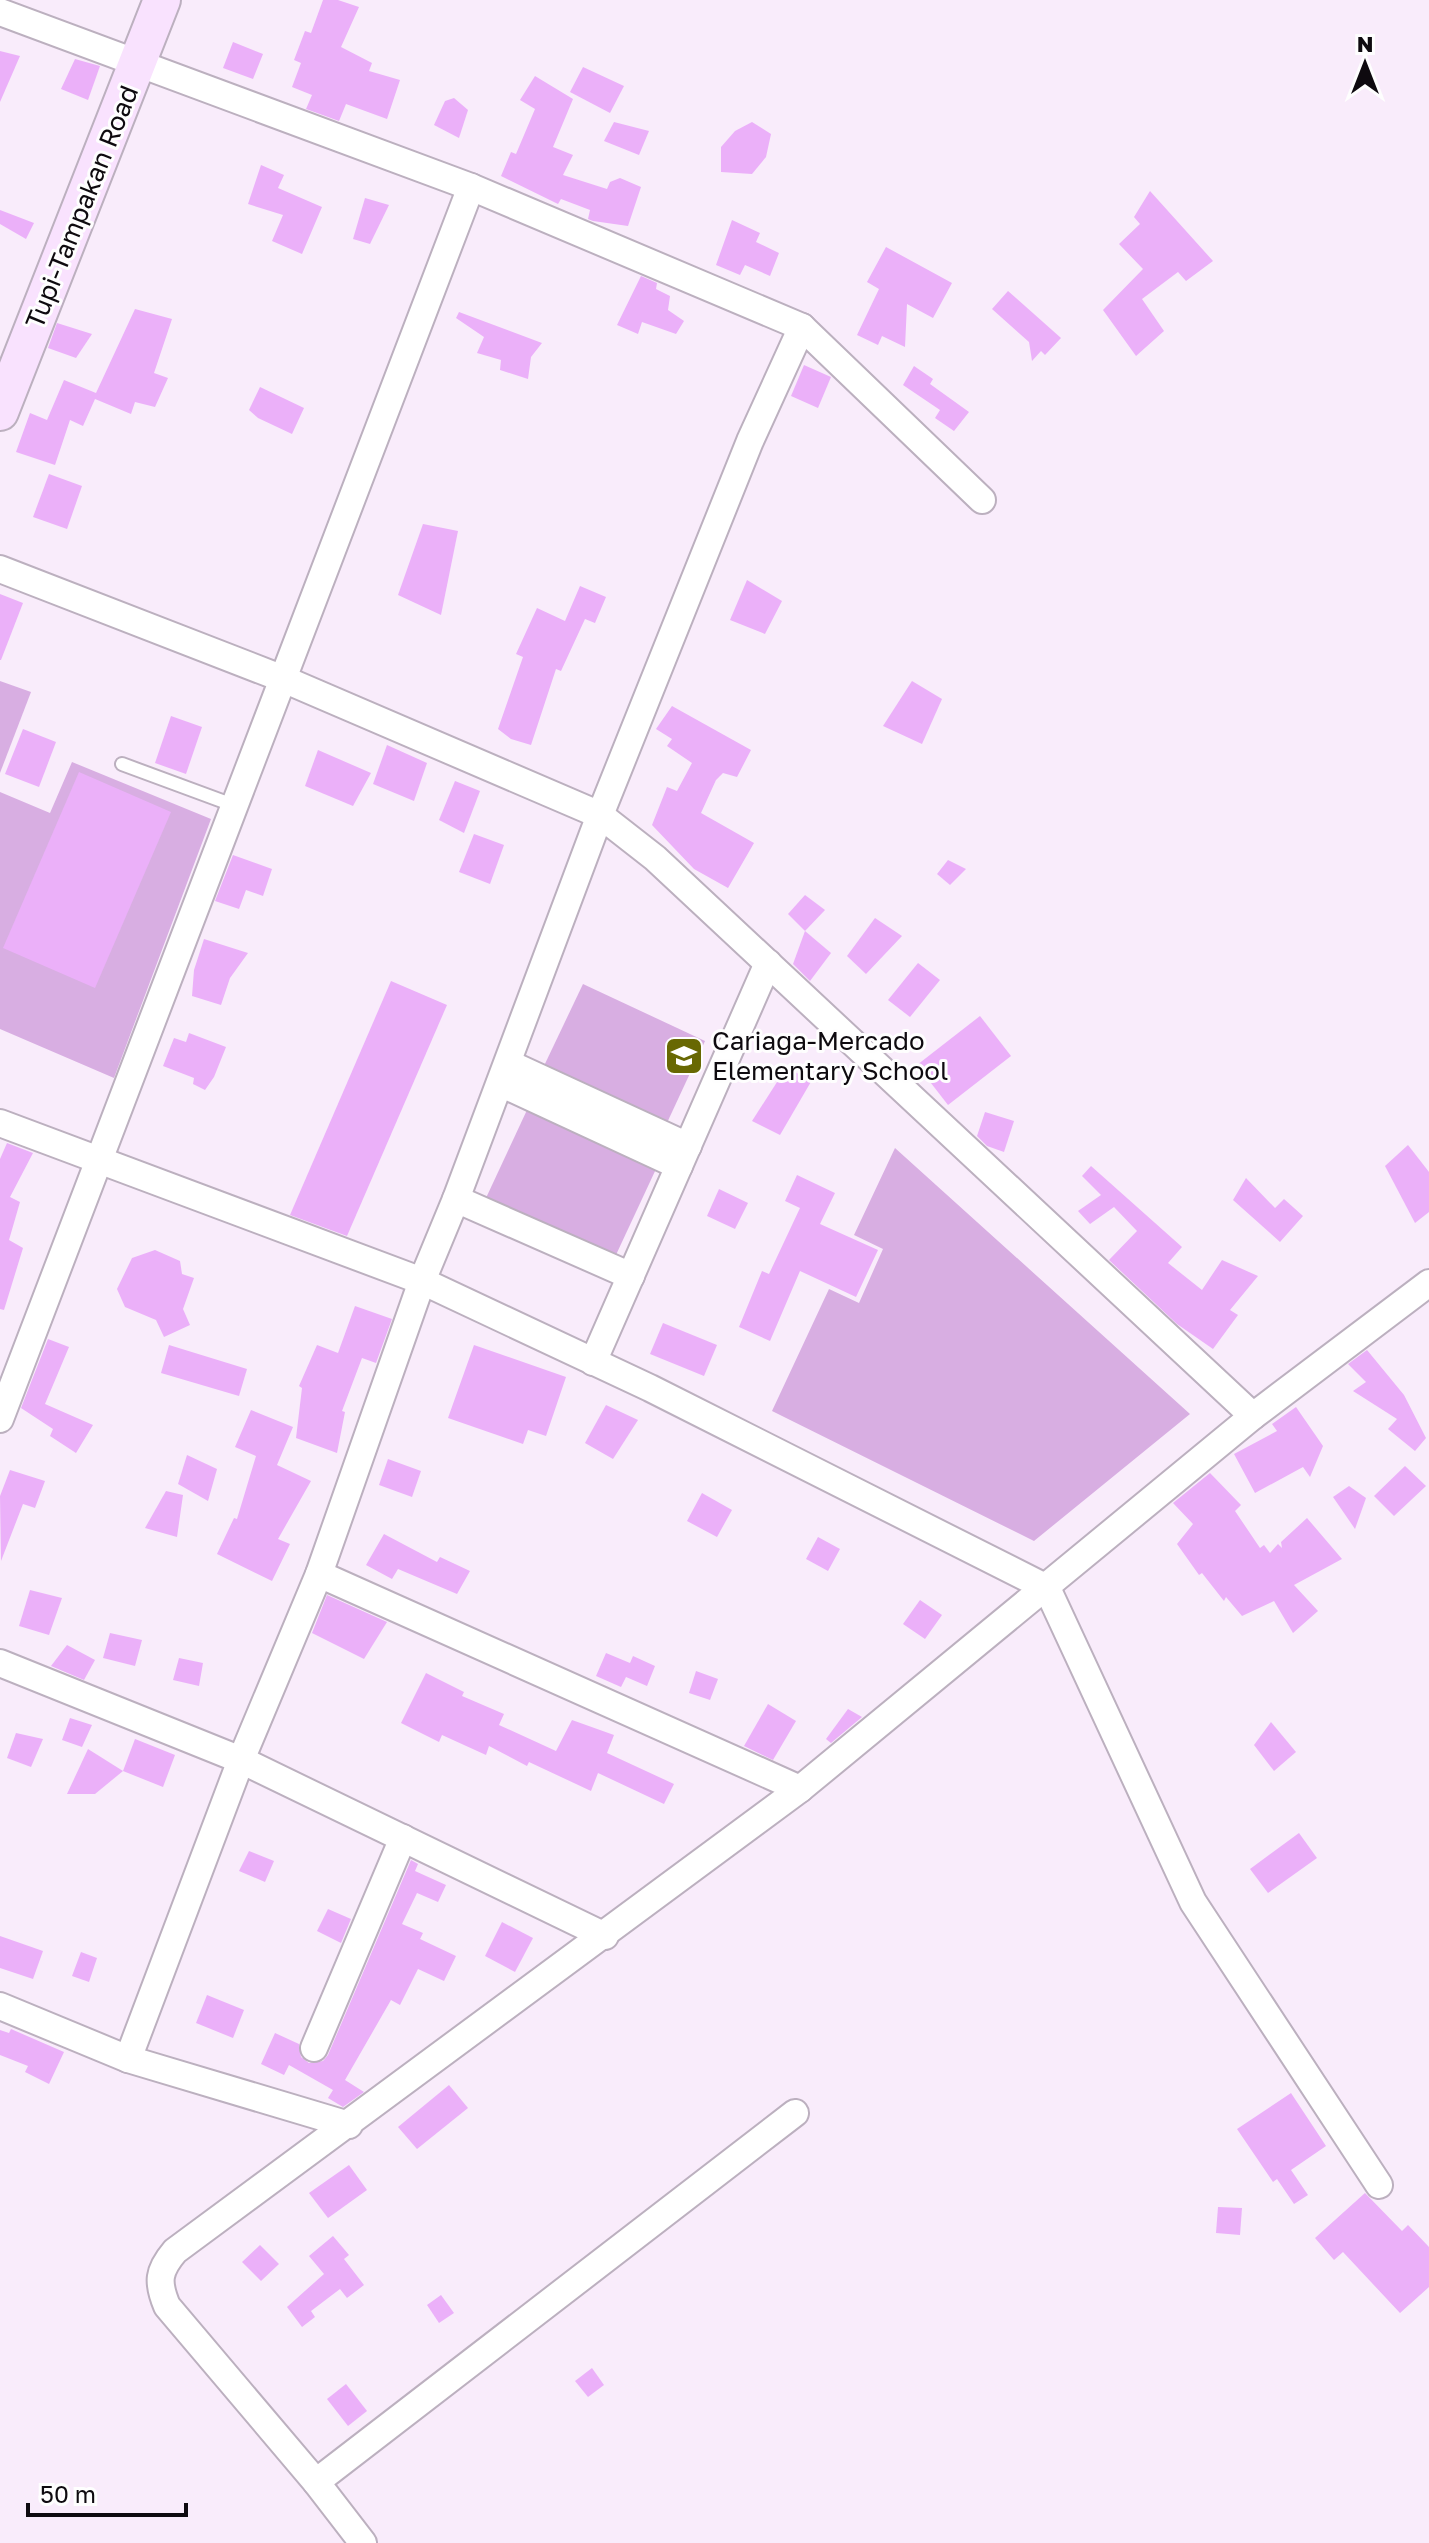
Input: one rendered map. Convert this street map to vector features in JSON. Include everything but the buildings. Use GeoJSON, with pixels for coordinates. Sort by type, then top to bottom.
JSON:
{"type":"FeatureCollection","features":[{"type":"Feature","properties":{"kind":"main road","name":"Tupi-Tampakan Road"},"geometry":{"type":"LineString","coordinates":[[0,412],[162,0]]}},
{"type":"Feature","properties":{"kind":"street"},"geometry":{"type":"LineString","coordinates":[[0,12],[140,61],[471,187],[802,327],[982,500]]}},
{"type":"Feature","properties":{"kind":"street"},"geometry":{"type":"LineString","coordinates":[[0,1419],[471,187]]}},
{"type":"Feature","properties":{"kind":"street"},"geometry":{"type":"LineString","coordinates":[[128,2059],[241,1760],[319,1574],[422,1281],[456,1199],[600,815],[750,441],[802,327]]}},
{"type":"Feature","properties":{"kind":"street"},"geometry":{"type":"LineString","coordinates":[[0,569],[281,678],[600,815],[655,858],[1253,1416]]}},
{"type":"Feature","properties":{"kind":"street"},"geometry":{"type":"LineString","coordinates":[[593,1362],[768,963]]}},
{"type":"Feature","properties":{"kind":"street"},"geometry":{"type":"LineString","coordinates":[[504,1073],[684,1156]]}},
{"type":"Feature","properties":{"kind":"street"},"geometry":{"type":"LineString","coordinates":[[0,1123],[422,1281],[593,1362],[1047,1588],[1193,1902],[1379,2185]]}},
{"type":"Feature","properties":{"kind":"street"},"geometry":{"type":"LineString","coordinates":[[456,1199],[631,1276]]}},
{"type":"Feature","properties":{"kind":"street"},"geometry":{"type":"LineString","coordinates":[[363,2543],[316,2482],[167,2306],[158,2285],[162,2267],[175,2251],[800,1789],[1253,1416],[1429,1283]]}},
{"type":"Feature","properties":{"kind":"street"},"geometry":{"type":"LineString","coordinates":[[319,1574],[800,1789]]}},
{"type":"Feature","properties":{"kind":"street"},"geometry":{"type":"LineString","coordinates":[[0,1663],[241,1760],[605,1936]]}},
{"type":"Feature","properties":{"kind":"street"},"geometry":{"type":"LineString","coordinates":[[314,2048],[403,1838]]}},
{"type":"Feature","properties":{"kind":"street"},"geometry":{"type":"LineString","coordinates":[[0,2006],[128,2059],[349,2125]]}},
{"type":"Feature","properties":{"kind":"street"},"geometry":{"type":"LineString","coordinates":[[316,2482],[795,2113]]}},
{"type":"Feature","properties":{"kind":"lane"},"geometry":{"type":"LineString","coordinates":[[122,764],[233,805]]}},
{"type":"Feature","properties":{"kind":"shaded area"},"geometry":{"type":"Polygon","coordinates":[[[0,681],[31,692],[0,773],[0,681]]]}},
{"type":"Feature","properties":{"kind":"shaded area"},"geometry":{"type":"Polygon","coordinates":[[[72,762],[211,819],[114,1078],[0,1029],[0,792],[50,813],[72,762]]]}},
{"type":"Feature","properties":{"kind":"shaded area"},"geometry":{"type":"Polygon","coordinates":[[[583,984],[705,1041],[666,1125],[543,1068],[583,984]]]}},
{"type":"Feature","properties":{"kind":"shaded area"},"geometry":{"type":"Polygon","coordinates":[[[527,1110],[656,1169],[615,1257],[486,1198],[527,1110]]]}},
{"type":"Feature","properties":{"kind":"shaded area"},"geometry":{"type":"Polygon","coordinates":[[[895,1148],[1190,1414],[1034,1541],[772,1411],[829,1289],[859,1303],[883,1249],[854,1235],[895,1148]]]}},
{"type":"Feature","properties":{"kind":"place","name":"Cariaga-Mercado Elementary School"},"geometry":{"type":"Point","coordinates":[684,1056]}}]}
